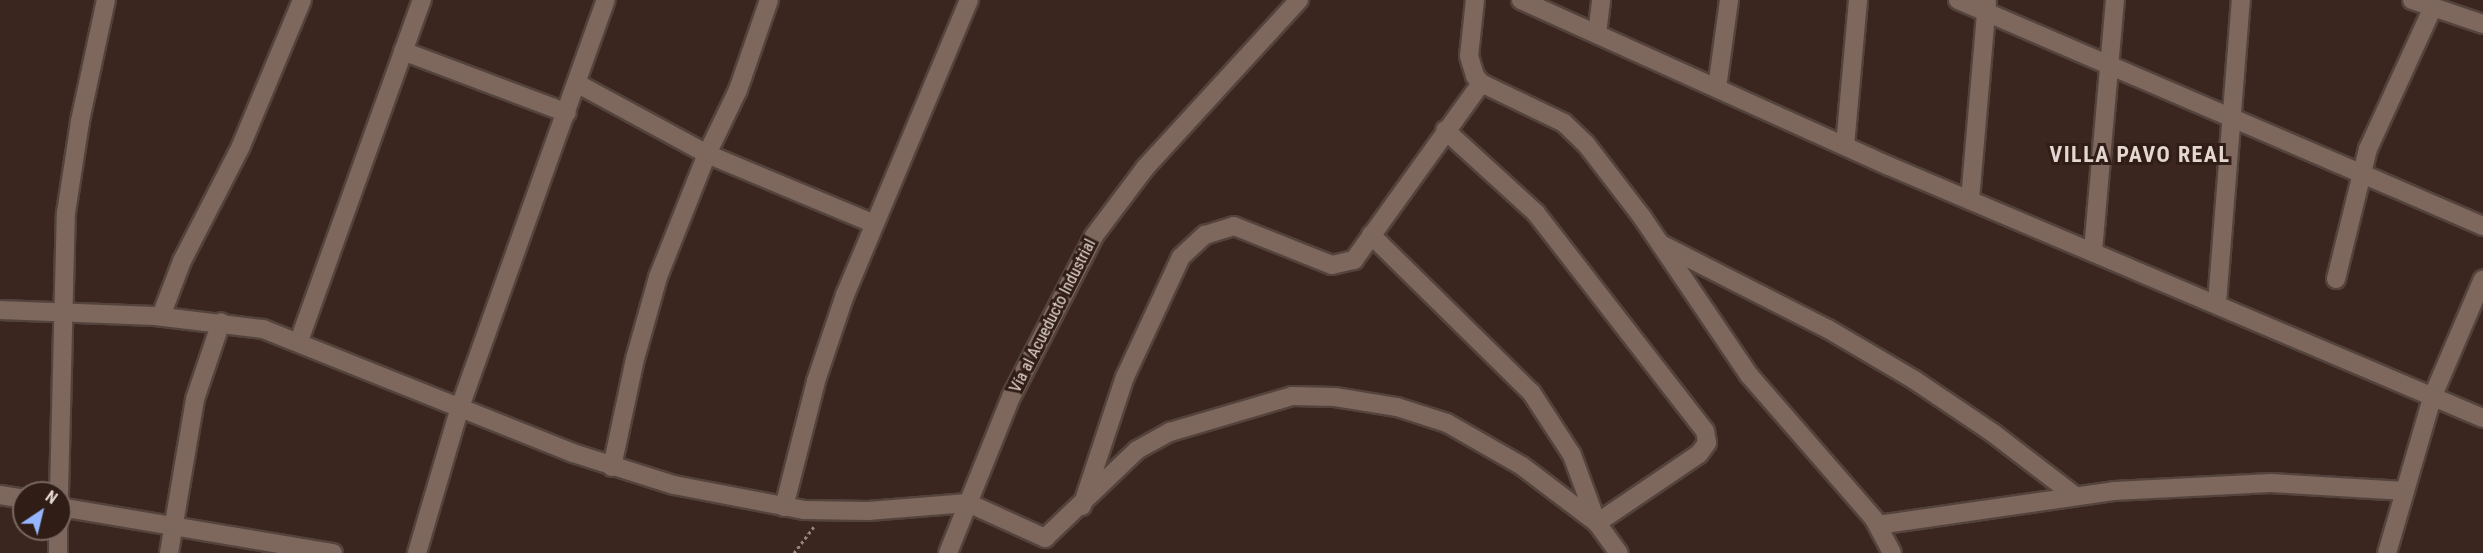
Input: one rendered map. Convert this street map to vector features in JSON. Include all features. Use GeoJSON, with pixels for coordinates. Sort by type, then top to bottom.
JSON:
{"type":"FeatureCollection","features":[{"type":"Feature","properties":{"kind":"street"},"geometry":{"type":"LineString","coordinates":[[59,481],[66,213],[72,166],[106,0]]}},
{"type":"Feature","properties":{"kind":"street"},"geometry":{"type":"LineString","coordinates":[[161,316],[182,261],[241,146],[302,0]]}},
{"type":"Feature","properties":{"kind":"street"},"geometry":{"type":"LineString","coordinates":[[299,341],[422,0]]}},
{"type":"Feature","properties":{"kind":"street"},"geometry":{"type":"LineString","coordinates":[[417,553],[460,407],[578,84],[606,0]]}},
{"type":"Feature","properties":{"kind":"street"},"geometry":{"type":"LineString","coordinates":[[612,467],[635,359],[658,277],[707,154],[738,90],[769,0]]}},
{"type":"Feature","properties":{"kind":"street"},"geometry":{"type":"LineString","coordinates":[[784,507],[828,343],[874,224],[969,0]]}},
{"type":"Feature","properties":{"kind":"street","name":"Vía al Acueducto Industrial"},"geometry":{"type":"LineString","coordinates":[[948,553],[1040,337],[1106,218],[1152,160],[1299,0]]}},
{"type":"Feature","properties":{"kind":"street"},"geometry":{"type":"LineString","coordinates":[[1475,0],[1469,56],[1475,76],[1481,83],[1551,116],[1573,130],[1659,244],[1749,375],[1878,525],[1892,553]]}},
{"type":"Feature","properties":{"kind":"street"},"geometry":{"type":"LineString","coordinates":[[1521,0],[1845,146],[2483,418]]}},
{"type":"Feature","properties":{"kind":"street"},"geometry":{"type":"LineString","coordinates":[[1598,34],[1601,0]]}},
{"type":"Feature","properties":{"kind":"street"},"geometry":{"type":"LineString","coordinates":[[1717,88],[1729,0]]}},
{"type":"Feature","properties":{"kind":"street"},"geometry":{"type":"LineString","coordinates":[[1845,146],[1858,0]]}},
{"type":"Feature","properties":{"kind":"street"},"geometry":{"type":"LineString","coordinates":[[1958,0],[1987,6],[2109,65],[2483,226]]}},
{"type":"Feature","properties":{"kind":"street"},"geometry":{"type":"LineString","coordinates":[[2093,251],[2115,0]]}},
{"type":"Feature","properties":{"kind":"street"},"geometry":{"type":"LineString","coordinates":[[2217,303],[2234,119],[2241,0]]}},
{"type":"Feature","properties":{"kind":"street"},"geometry":{"type":"LineString","coordinates":[[2412,0],[2483,24]]}},
{"type":"Feature","properties":{"kind":"street"},"geometry":{"type":"LineString","coordinates":[[1970,200],[1987,6]]}},
{"type":"Feature","properties":{"kind":"street"},"geometry":{"type":"LineString","coordinates":[[2336,279],[2360,173],[2433,7]]}},
{"type":"Feature","properties":{"kind":"street"},"geometry":{"type":"LineString","coordinates":[[403,51],[567,113]]}},
{"type":"Feature","properties":{"kind":"street"},"geometry":{"type":"LineString","coordinates":[[1082,506],[1125,377],[1181,257],[1205,235],[1234,226],[1332,265],[1345,265],[1354,260],[1445,130],[1481,83]]}},
{"type":"Feature","properties":{"kind":"street"},"geometry":{"type":"LineString","coordinates":[[578,84],[707,154],[874,224]]}},
{"type":"Feature","properties":{"kind":"street"},"geometry":{"type":"LineString","coordinates":[[1445,130],[1536,213],[1705,431],[1707,443],[1699,454],[1597,523]]}},
{"type":"Feature","properties":{"kind":"street"},"geometry":{"type":"LineString","coordinates":[[1371,235],[1531,392],[1572,455],[1597,523],[1619,553]]}},
{"type":"Feature","properties":{"kind":"street"},"geometry":{"type":"LineString","coordinates":[[1659,244],[1828,329],[1913,379],[1993,432],[2075,496]]}},
{"type":"Feature","properties":{"kind":"street"},"geometry":{"type":"LineString","coordinates":[[2387,553],[2432,398],[2483,279]]}},
{"type":"Feature","properties":{"kind":"street"},"geometry":{"type":"LineString","coordinates":[[0,310],[161,316],[221,322],[299,341],[612,467],[674,485],[784,507],[820,511],[968,504],[1047,546],[1082,506],[1137,450],[1170,432],[1292,396],[1335,397],[1397,407],[1447,423],[1522,466],[1597,523]]}},
{"type":"Feature","properties":{"kind":"street"},"geometry":{"type":"LineString","coordinates":[[169,553],[195,399],[221,322]]}},
{"type":"Feature","properties":{"kind":"street"},"geometry":{"type":"LineString","coordinates":[[1878,525],[2075,496],[2271,483],[2405,491]]}},
{"type":"Feature","properties":{"kind":"street"},"geometry":{"type":"LineString","coordinates":[[72,509],[333,553]]}},
{"type":"Feature","properties":{"kind":"path"},"geometry":{"type":"LineString","coordinates":[[794,553],[809,536],[820,511]]}},
{"type":"Feature","properties":{"kind":"district","name":"VILLA PAVO REAL"},"geometry":{"type":"Point","coordinates":[2140,155]}}]}
